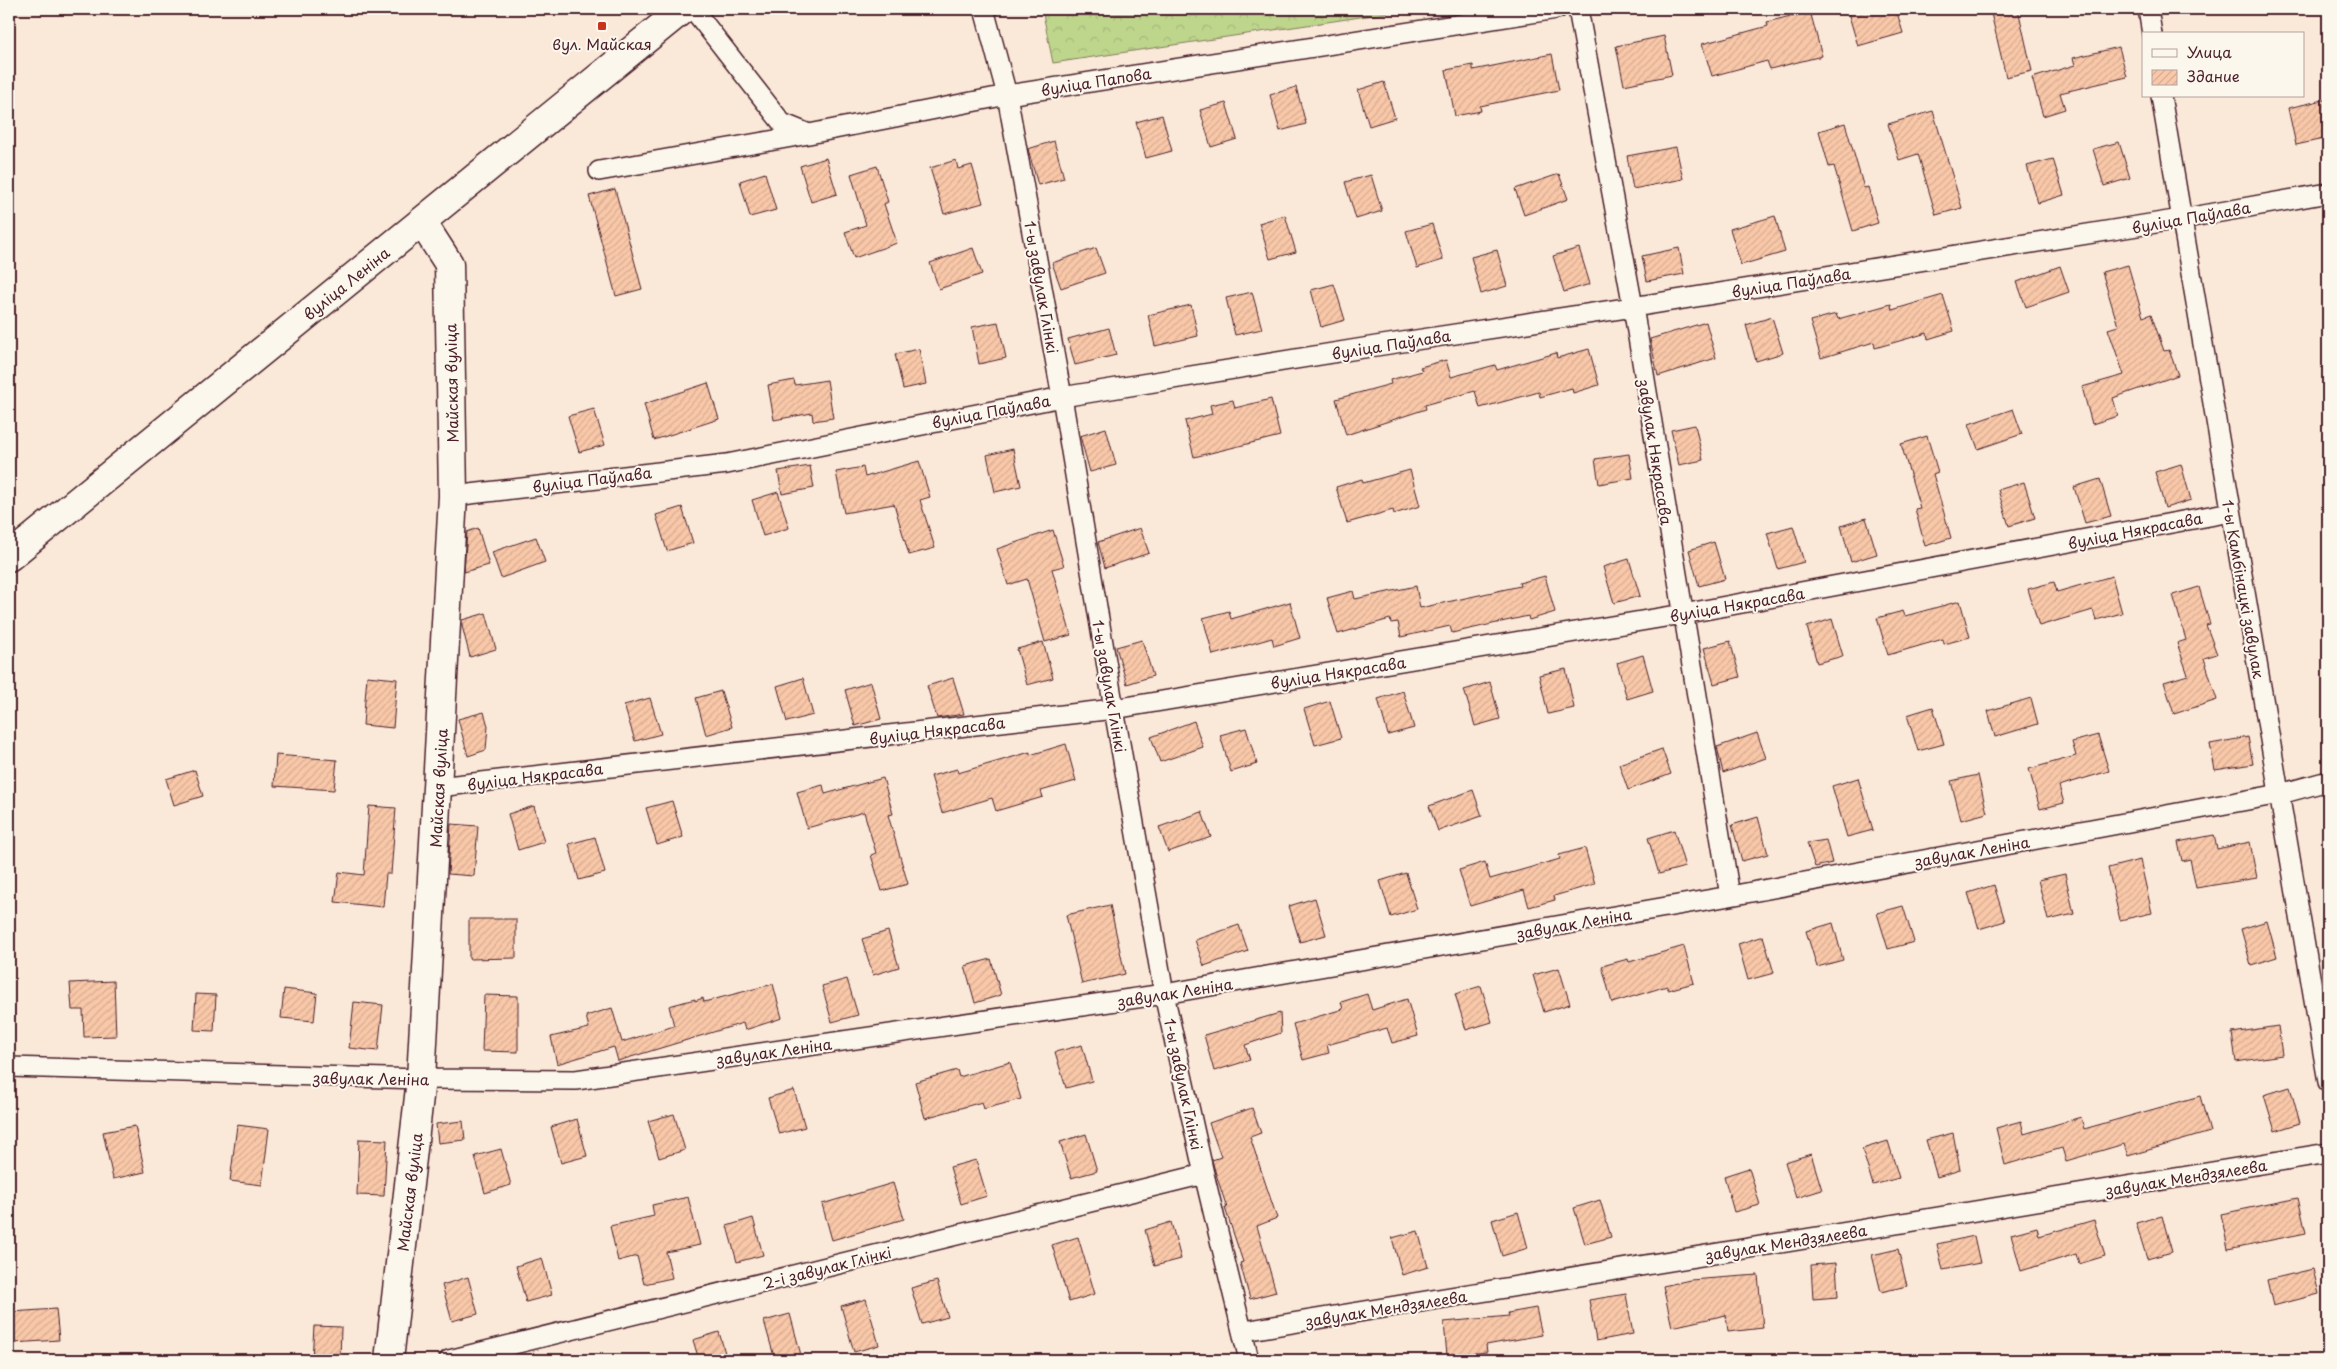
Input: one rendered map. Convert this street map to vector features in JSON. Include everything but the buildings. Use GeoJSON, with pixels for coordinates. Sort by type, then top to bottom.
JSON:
{"type":"FeatureCollection","features":[{"type":"Feature","properties":{"kind":"street","name":"вуліца Леніна"},"geometry":{"type":"LineString","coordinates":[[9,557],[683,9]]}},
{"type":"Feature","properties":{"kind":"street"},"geometry":{"type":"LineString","coordinates":[[693,9],[782,123],[809,134]]}},
{"type":"Feature","properties":{"kind":"street","name":"1-ы завулак Глінкі"},"geometry":{"type":"LineString","coordinates":[[984,9],[1007,94],[1062,397],[1164,994],[1204,1174],[1244,1331],[1249,1360]]}},
{"type":"Feature","properties":{"kind":"street","name":"вуліца Папова"},"geometry":{"type":"LineString","coordinates":[[599,170],[809,134],[1007,94],[1556,9]]}},
{"type":"Feature","properties":{"kind":"street","name":"завулак Някрасава"},"geometry":{"type":"LineString","coordinates":[[1578,9],[1633,307],[1730,896]]}},
{"type":"Feature","properties":{"kind":"street"},"geometry":{"type":"LineString","coordinates":[[2148,9],[2152,32]]}},
{"type":"Feature","properties":{"kind":"street","name":"1-ы Камбінацкі завулак"},"geometry":{"type":"LineString","coordinates":[[2161,98],[2328,1082]]}},
{"type":"Feature","properties":{"kind":"street","name":"вуліца Паўлава"},"geometry":{"type":"LineString","coordinates":[[454,496],[727,464],[1062,397],[2181,219],[2328,192]]}},
{"type":"Feature","properties":{"kind":"street","name":"Майская вуліца"},"geometry":{"type":"LineString","coordinates":[[389,1360],[421,1079],[454,496],[448,264],[422,222]]}},
{"type":"Feature","properties":{"kind":"street","name":"вуліца Някрасава"},"geometry":{"type":"LineString","coordinates":[[438,788],[1114,709],[1683,614],[2231,512]]}},
{"type":"Feature","properties":{"kind":"street","name":"завулак Леніна"},"geometry":{"type":"LineString","coordinates":[[9,1067],[421,1079],[576,1080],[1164,994],[1730,896],[2280,794],[2328,781]]}},
{"type":"Feature","properties":{"kind":"street","name":"завулак Мендзялеева"},"geometry":{"type":"LineString","coordinates":[[1244,1331],[2328,1153]]}},
{"type":"Feature","properties":{"kind":"street","name":"2-і завулак Глінкі"},"geometry":{"type":"LineString","coordinates":[[449,1360],[1204,1174]]}},
{"type":"Feature","properties":{"kind":"green space"},"geometry":{"type":"Polygon","coordinates":[[[1042,9],[1391,9],[1387,13],[1053,63],[1042,9]]]}},
{"type":"Feature","properties":{"kind":"place","name":"вул. Майская"},"geometry":{"type":"Point","coordinates":[602,26]}}]}
